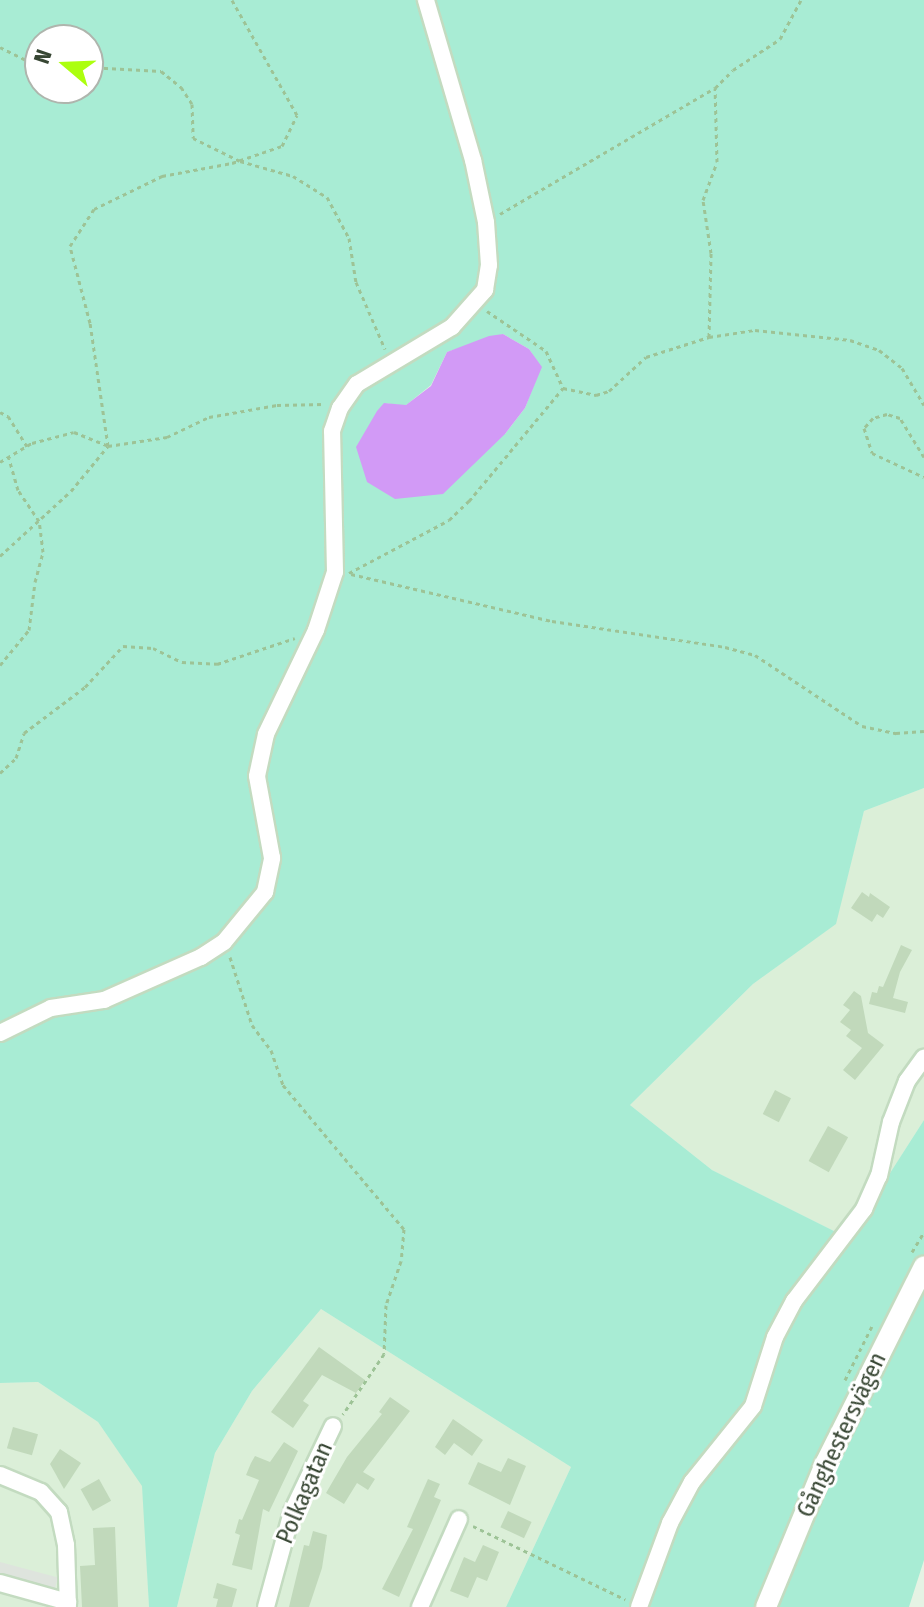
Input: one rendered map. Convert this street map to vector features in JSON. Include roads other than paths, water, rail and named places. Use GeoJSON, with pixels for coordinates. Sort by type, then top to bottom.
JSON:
{"type":"FeatureCollection","features":[{"type":"Feature","properties":{"kind":"street"},"geometry":{"type":"LineString","coordinates":[[0,1033],[51,1008],[104,1000],[201,957],[224,942],[265,892],[272,858],[257,776],[266,734],[342,572],[332,431],[340,408],[357,384],[452,327],[485,290],[489,265],[486,222],[473,160],[426,0]]}},
{"type":"Feature","properties":{"kind":"street"},"geometry":{"type":"LineString","coordinates":[[639,1607],[670,1523],[692,1482],[753,1406],[775,1337],[794,1301],[864,1209],[879,1176],[901,1095],[924,1058]]}},
{"type":"Feature","properties":{"kind":"street","name":"Gånghestersvägen"},"geometry":{"type":"LineString","coordinates":[[766,1607],[825,1464],[924,1266]]}},
{"type":"Feature","properties":{"kind":"street","name":"Polkagatan"},"geometry":{"type":"LineString","coordinates":[[266,1607],[292,1512],[333,1426]]}},
{"type":"Feature","properties":{"kind":"street"},"geometry":{"type":"LineString","coordinates":[[0,1475],[41,1492],[59,1512],[66,1545],[68,1605],[0,1583]]}},
{"type":"Feature","properties":{"kind":"street"},"geometry":{"type":"LineString","coordinates":[[420,1607],[459,1519]]}}]}
